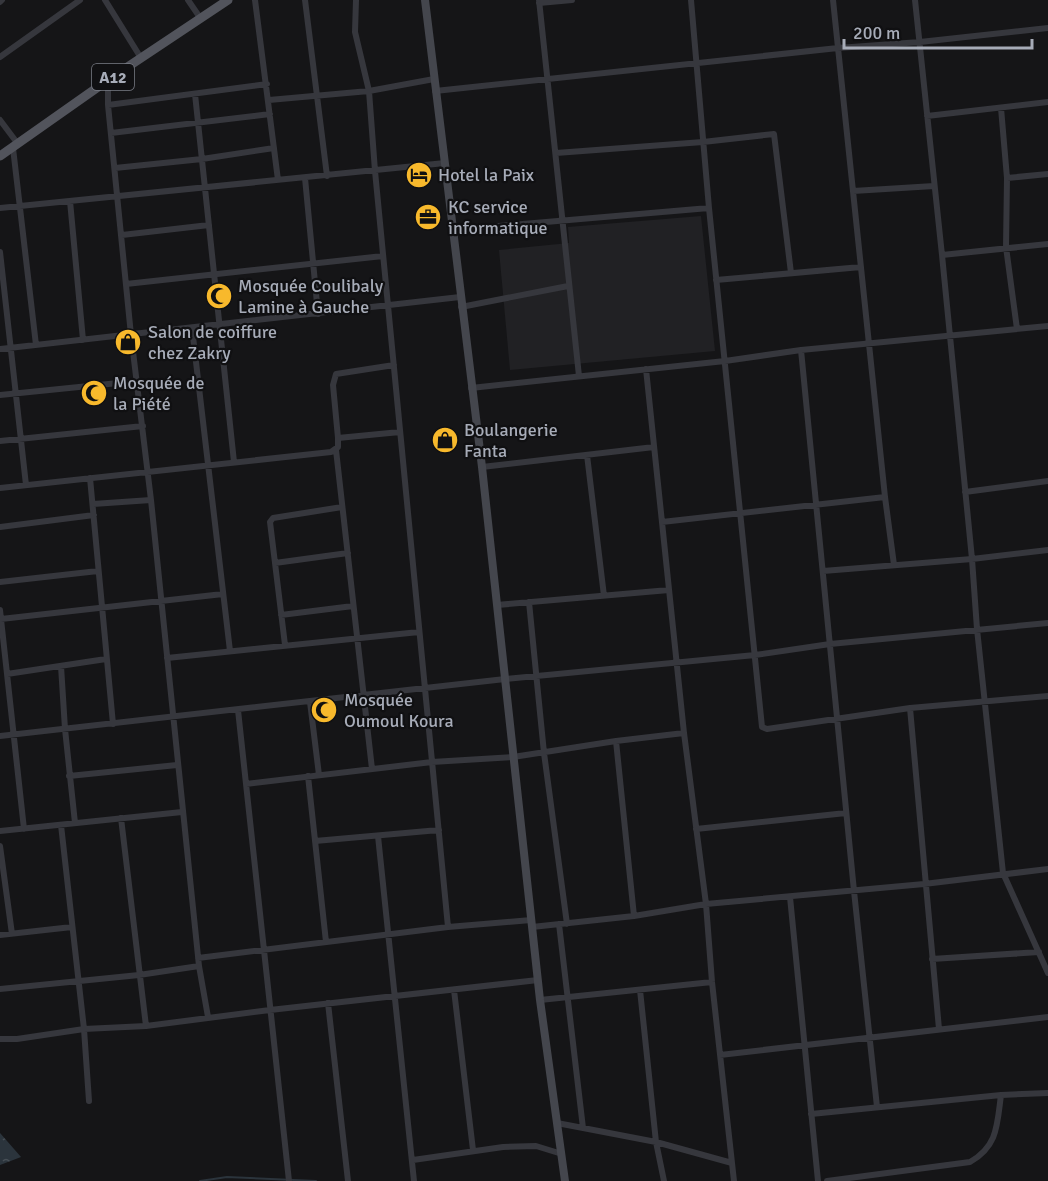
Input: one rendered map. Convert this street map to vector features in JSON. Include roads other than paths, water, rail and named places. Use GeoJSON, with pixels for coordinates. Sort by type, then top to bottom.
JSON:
{"type":"FeatureCollection","features":[{"type":"Feature","properties":{"kind":"main road","name":"A12"},"geometry":{"type":"LineString","coordinates":[[0,156],[228,0]]}},
{"type":"Feature","properties":{"kind":"street"},"geometry":{"type":"LineString","coordinates":[[0,57],[80,0]]}},
{"type":"Feature","properties":{"kind":"street"},"geometry":{"type":"LineString","coordinates":[[105,0],[141,58]]}},
{"type":"Feature","properties":{"kind":"street"},"geometry":{"type":"LineString","coordinates":[[188,0],[201,19]]}},
{"type":"Feature","properties":{"kind":"street"},"geometry":{"type":"LineString","coordinates":[[255,0],[278,180]]}},
{"type":"Feature","properties":{"kind":"street"},"geometry":{"type":"LineString","coordinates":[[305,0],[327,176]]}},
{"type":"Feature","properties":{"kind":"street"},"geometry":{"type":"LineString","coordinates":[[356,0],[356,42],[369,92],[448,927]]}},
{"type":"Feature","properties":{"kind":"street"},"geometry":{"type":"LineString","coordinates":[[425,0],[482,467],[540,1000],[565,1181]]}},
{"type":"Feature","properties":{"kind":"street"},"geometry":{"type":"LineString","coordinates":[[572,0],[539,2],[579,376]]}},
{"type":"Feature","properties":{"kind":"street"},"geometry":{"type":"LineString","coordinates":[[691,0],[716,280],[762,727],[767,729],[910,708],[1048,696]]}},
{"type":"Feature","properties":{"kind":"street"},"geometry":{"type":"LineString","coordinates":[[832,0],[894,565]]}},
{"type":"Feature","properties":{"kind":"street"},"geometry":{"type":"LineString","coordinates":[[915,0],[1003,873],[1048,973]]}},
{"type":"Feature","properties":{"kind":"street"},"geometry":{"type":"LineString","coordinates":[[435,91],[1048,28]]}},
{"type":"Feature","properties":{"kind":"street"},"geometry":{"type":"LineString","coordinates":[[269,100],[369,92],[434,79]]}},
{"type":"Feature","properties":{"kind":"street"},"geometry":{"type":"LineString","coordinates":[[108,80],[108,105],[131,335],[148,471],[198,958],[208,1017]]}},
{"type":"Feature","properties":{"kind":"street"},"geometry":{"type":"LineString","coordinates":[[108,105],[267,84]]}},
{"type":"Feature","properties":{"kind":"street"},"geometry":{"type":"LineString","coordinates":[[195,94],[234,462]]}},
{"type":"Feature","properties":{"kind":"street"},"geometry":{"type":"LineString","coordinates":[[927,116],[1048,102]]}},
{"type":"Feature","properties":{"kind":"street"},"geometry":{"type":"LineString","coordinates":[[1001,108],[1007,178],[1006,247],[1017,330]]}},
{"type":"Feature","properties":{"kind":"street"},"geometry":{"type":"LineString","coordinates":[[111,132],[270,114]]}},
{"type":"Feature","properties":{"kind":"street"},"geometry":{"type":"LineString","coordinates":[[0,120],[16,146],[36,345]]}},
{"type":"Feature","properties":{"kind":"street"},"geometry":{"type":"LineString","coordinates":[[556,153],[703,142],[774,134],[791,273]]}},
{"type":"Feature","properties":{"kind":"street"},"geometry":{"type":"LineString","coordinates":[[115,168],[202,159],[274,148]]}},
{"type":"Feature","properties":{"kind":"street"},"geometry":{"type":"LineString","coordinates":[[0,208],[445,163]]}},
{"type":"Feature","properties":{"kind":"street"},"geometry":{"type":"LineString","coordinates":[[1007,178],[1048,174]]}},
{"type":"Feature","properties":{"kind":"street"},"geometry":{"type":"LineString","coordinates":[[305,178],[318,314]]}},
{"type":"Feature","properties":{"kind":"street"},"geometry":{"type":"LineString","coordinates":[[853,191],[934,186]]}},
{"type":"Feature","properties":{"kind":"street"},"geometry":{"type":"LineString","coordinates":[[70,201],[83,340]]}},
{"type":"Feature","properties":{"kind":"street"},"geometry":{"type":"LineString","coordinates":[[453,230],[709,207]]}},
{"type":"Feature","properties":{"kind":"street"},"geometry":{"type":"LineString","coordinates":[[122,235],[209,225]]}},
{"type":"Feature","properties":{"kind":"street"},"geometry":{"type":"LineString","coordinates":[[942,255],[1048,244]]}},
{"type":"Feature","properties":{"kind":"street"},"geometry":{"type":"LineString","coordinates":[[0,252],[26,485]]}},
{"type":"Feature","properties":{"kind":"street"},"geometry":{"type":"LineString","coordinates":[[126,284],[383,256]]}},
{"type":"Feature","properties":{"kind":"street"},"geometry":{"type":"LineString","coordinates":[[716,280],[861,267]]}},
{"type":"Feature","properties":{"kind":"street"},"geometry":{"type":"LineString","coordinates":[[461,307],[568,286]]}},
{"type":"Feature","properties":{"kind":"street"},"geometry":{"type":"LineString","coordinates":[[0,349],[460,297]]}},
{"type":"Feature","properties":{"kind":"street"},"geometry":{"type":"LineString","coordinates":[[471,388],[725,361],[801,350],[1048,326]]}},
{"type":"Feature","properties":{"kind":"street"},"geometry":{"type":"LineString","coordinates":[[192,328],[230,651]]}},
{"type":"Feature","properties":{"kind":"street"},"geometry":{"type":"LineString","coordinates":[[801,350],[877,1107]]}},
{"type":"Feature","properties":{"kind":"street"},"geometry":{"type":"LineString","coordinates":[[372,769],[336,450],[339,444],[333,379],[336,374],[394,365]]}},
{"type":"Feature","properties":{"kind":"street"},"geometry":{"type":"LineString","coordinates":[[646,369],[684,733],[706,904],[712,982],[734,1181]]}},
{"type":"Feature","properties":{"kind":"street"},"geometry":{"type":"LineString","coordinates":[[0,395],[138,381]]}},
{"type":"Feature","properties":{"kind":"street"},"geometry":{"type":"LineString","coordinates":[[0,441],[143,426]]}},
{"type":"Feature","properties":{"kind":"street"},"geometry":{"type":"LineString","coordinates":[[338,438],[400,432]]}},
{"type":"Feature","properties":{"kind":"street"},"geometry":{"type":"LineString","coordinates":[[482,467],[654,447]]}},
{"type":"Feature","properties":{"kind":"street"},"geometry":{"type":"LineString","coordinates":[[0,488],[336,450]]}},
{"type":"Feature","properties":{"kind":"street"},"geometry":{"type":"LineString","coordinates":[[587,455],[604,596]]}},
{"type":"Feature","properties":{"kind":"street"},"geometry":{"type":"LineString","coordinates":[[90,478],[112,724]]}},
{"type":"Feature","properties":{"kind":"street"},"geometry":{"type":"LineString","coordinates":[[965,492],[1048,481]]}},
{"type":"Feature","properties":{"kind":"street"},"geometry":{"type":"LineString","coordinates":[[662,522],[885,496]]}},
{"type":"Feature","properties":{"kind":"street"},"geometry":{"type":"LineString","coordinates":[[93,504],[151,500]]}},
{"type":"Feature","properties":{"kind":"street"},"geometry":{"type":"LineString","coordinates":[[285,645],[270,522],[273,518],[342,507]]}},
{"type":"Feature","properties":{"kind":"street"},"geometry":{"type":"LineString","coordinates":[[0,527],[94,515]]}},
{"type":"Feature","properties":{"kind":"street"},"geometry":{"type":"LineString","coordinates":[[823,571],[972,559],[1048,550]]}},
{"type":"Feature","properties":{"kind":"street"},"geometry":{"type":"LineString","coordinates":[[275,563],[348,553]]}},
{"type":"Feature","properties":{"kind":"street"},"geometry":{"type":"LineString","coordinates":[[0,582],[98,570]]}},
{"type":"Feature","properties":{"kind":"street"},"geometry":{"type":"LineString","coordinates":[[497,605],[669,590]]}},
{"type":"Feature","properties":{"kind":"street"},"geometry":{"type":"LineString","coordinates":[[1,619],[223,594]]}},
{"type":"Feature","properties":{"kind":"street"},"geometry":{"type":"LineString","coordinates":[[529,602],[544,753],[567,924]]}},
{"type":"Feature","properties":{"kind":"street"},"geometry":{"type":"LineString","coordinates":[[281,615],[353,606]]}},
{"type":"Feature","properties":{"kind":"street"},"geometry":{"type":"LineString","coordinates":[[0,610],[24,829]]}},
{"type":"Feature","properties":{"kind":"street"},"geometry":{"type":"LineString","coordinates":[[0,736],[536,676],[755,655],[830,644],[1048,623]]}},
{"type":"Feature","properties":{"kind":"street"},"geometry":{"type":"LineString","coordinates":[[167,658],[419,632]]}},
{"type":"Feature","properties":{"kind":"street"},"geometry":{"type":"LineString","coordinates":[[7,674],[106,659]]}},
{"type":"Feature","properties":{"kind":"street"},"geometry":{"type":"LineString","coordinates":[[61,666],[69,776],[75,823]]}},
{"type":"Feature","properties":{"kind":"street"},"geometry":{"type":"LineString","coordinates":[[0,690],[9,689]]}},
{"type":"Feature","properties":{"kind":"street"},"geometry":{"type":"LineString","coordinates":[[310,702],[319,775]]}},
{"type":"Feature","properties":{"kind":"street"},"geometry":{"type":"LineString","coordinates":[[910,708],[924,884],[939,1029]]}},
{"type":"Feature","properties":{"kind":"street"},"geometry":{"type":"LineString","coordinates":[[238,710],[289,1181]]}},
{"type":"Feature","properties":{"kind":"street"},"geometry":{"type":"LineString","coordinates":[[246,784],[432,762],[513,758],[616,741],[684,733]]}},
{"type":"Feature","properties":{"kind":"street"},"geometry":{"type":"LineString","coordinates":[[616,741],[634,916]]}},
{"type":"Feature","properties":{"kind":"street"},"geometry":{"type":"LineString","coordinates":[[69,776],[177,765]]}},
{"type":"Feature","properties":{"kind":"street"},"geometry":{"type":"LineString","coordinates":[[308,776],[326,942]]}},
{"type":"Feature","properties":{"kind":"street"},"geometry":{"type":"LineString","coordinates":[[0,831],[182,812]]}},
{"type":"Feature","properties":{"kind":"street"},"geometry":{"type":"LineString","coordinates":[[696,829],[846,813]]}},
{"type":"Feature","properties":{"kind":"street"},"geometry":{"type":"LineString","coordinates":[[121,818],[146,1026]]}},
{"type":"Feature","properties":{"kind":"street"},"geometry":{"type":"LineString","coordinates":[[61,825],[84,1029],[89,1101]]}},
{"type":"Feature","properties":{"kind":"street"},"geometry":{"type":"LineString","coordinates":[[315,841],[439,830]]}},
{"type":"Feature","properties":{"kind":"street"},"geometry":{"type":"LineString","coordinates":[[378,836],[414,1181]]}},
{"type":"Feature","properties":{"kind":"street"},"geometry":{"type":"LineString","coordinates":[[0,846],[12,934]]}},
{"type":"Feature","properties":{"kind":"street"},"geometry":{"type":"LineString","coordinates":[[198,958],[448,927],[567,924],[706,904],[924,884],[1048,869]]}},
{"type":"Feature","properties":{"kind":"street"},"geometry":{"type":"LineString","coordinates":[[790,897],[818,1181]]}},
{"type":"Feature","properties":{"kind":"street"},"geometry":{"type":"LineString","coordinates":[[559,924],[583,1128]]}},
{"type":"Feature","properties":{"kind":"street"},"geometry":{"type":"LineString","coordinates":[[0,935],[72,927]]}},
{"type":"Feature","properties":{"kind":"street"},"geometry":{"type":"LineString","coordinates":[[932,959],[1039,952]]}},
{"type":"Feature","properties":{"kind":"street"},"geometry":{"type":"LineString","coordinates":[[0,989],[139,975],[199,966]]}},
{"type":"Feature","properties":{"kind":"street"},"geometry":{"type":"LineString","coordinates":[[0,1039],[17,1039],[84,1029],[146,1026],[538,980]]}},
{"type":"Feature","properties":{"kind":"street"},"geometry":{"type":"LineString","coordinates":[[540,1000],[712,982]]}},
{"type":"Feature","properties":{"kind":"street"},"geometry":{"type":"LineString","coordinates":[[454,990],[473,1150]]}},
{"type":"Feature","properties":{"kind":"street"},"geometry":{"type":"LineString","coordinates":[[640,990],[656,1142],[664,1181]]}},
{"type":"Feature","properties":{"kind":"street"},"geometry":{"type":"LineString","coordinates":[[328,1003],[348,1181]]}},
{"type":"Feature","properties":{"kind":"street"},"geometry":{"type":"LineString","coordinates":[[720,1055],[1048,1017]]}},
{"type":"Feature","properties":{"kind":"street"},"geometry":{"type":"LineString","coordinates":[[811,1114],[1001,1095],[1048,1093]]}},
{"type":"Feature","properties":{"kind":"street"},"geometry":{"type":"LineString","coordinates":[[826,1181],[970,1162],[981,1156],[989,1147],[998,1122],[1001,1095]]}},
{"type":"Feature","properties":{"kind":"street"},"geometry":{"type":"LineString","coordinates":[[557,1123],[656,1142],[732,1163]]}},
{"type":"Feature","properties":{"kind":"street"},"geometry":{"type":"LineString","coordinates":[[413,1160],[473,1150],[536,1146],[562,1154]]}},
{"type":"Feature","properties":{"kind":"water"},"geometry":{"type":"Polygon","coordinates":[[[0,1133],[21,1157],[0,1165],[0,1133]]]}},
{"type":"Feature","properties":{"kind":"waterway"},"geometry":{"type":"LineString","coordinates":[[200,1181],[227,1177],[316,1181]]}},
{"type":"Feature","properties":{"kind":"place","name":"Hotel la Paix"},"geometry":{"type":"Point","coordinates":[419,175]}},
{"type":"Feature","properties":{"kind":"place","name":"KC service informatique"},"geometry":{"type":"Point","coordinates":[428,217]}},
{"type":"Feature","properties":{"kind":"place","name":"Mosquée Coulibaly Lamine à Gauche"},"geometry":{"type":"Point","coordinates":[219,296]}},
{"type":"Feature","properties":{"kind":"place","name":"Salon de coiffure chez Zakry"},"geometry":{"type":"Point","coordinates":[128,342]}},
{"type":"Feature","properties":{"kind":"place","name":"Mosquée de la Piété"},"geometry":{"type":"Point","coordinates":[94,393]}},
{"type":"Feature","properties":{"kind":"place","name":"Boulangerie Fanta"},"geometry":{"type":"Point","coordinates":[445,440]}},
{"type":"Feature","properties":{"kind":"place","name":"Mosquée Oumoul Koura"},"geometry":{"type":"Point","coordinates":[324,710]}}]}
